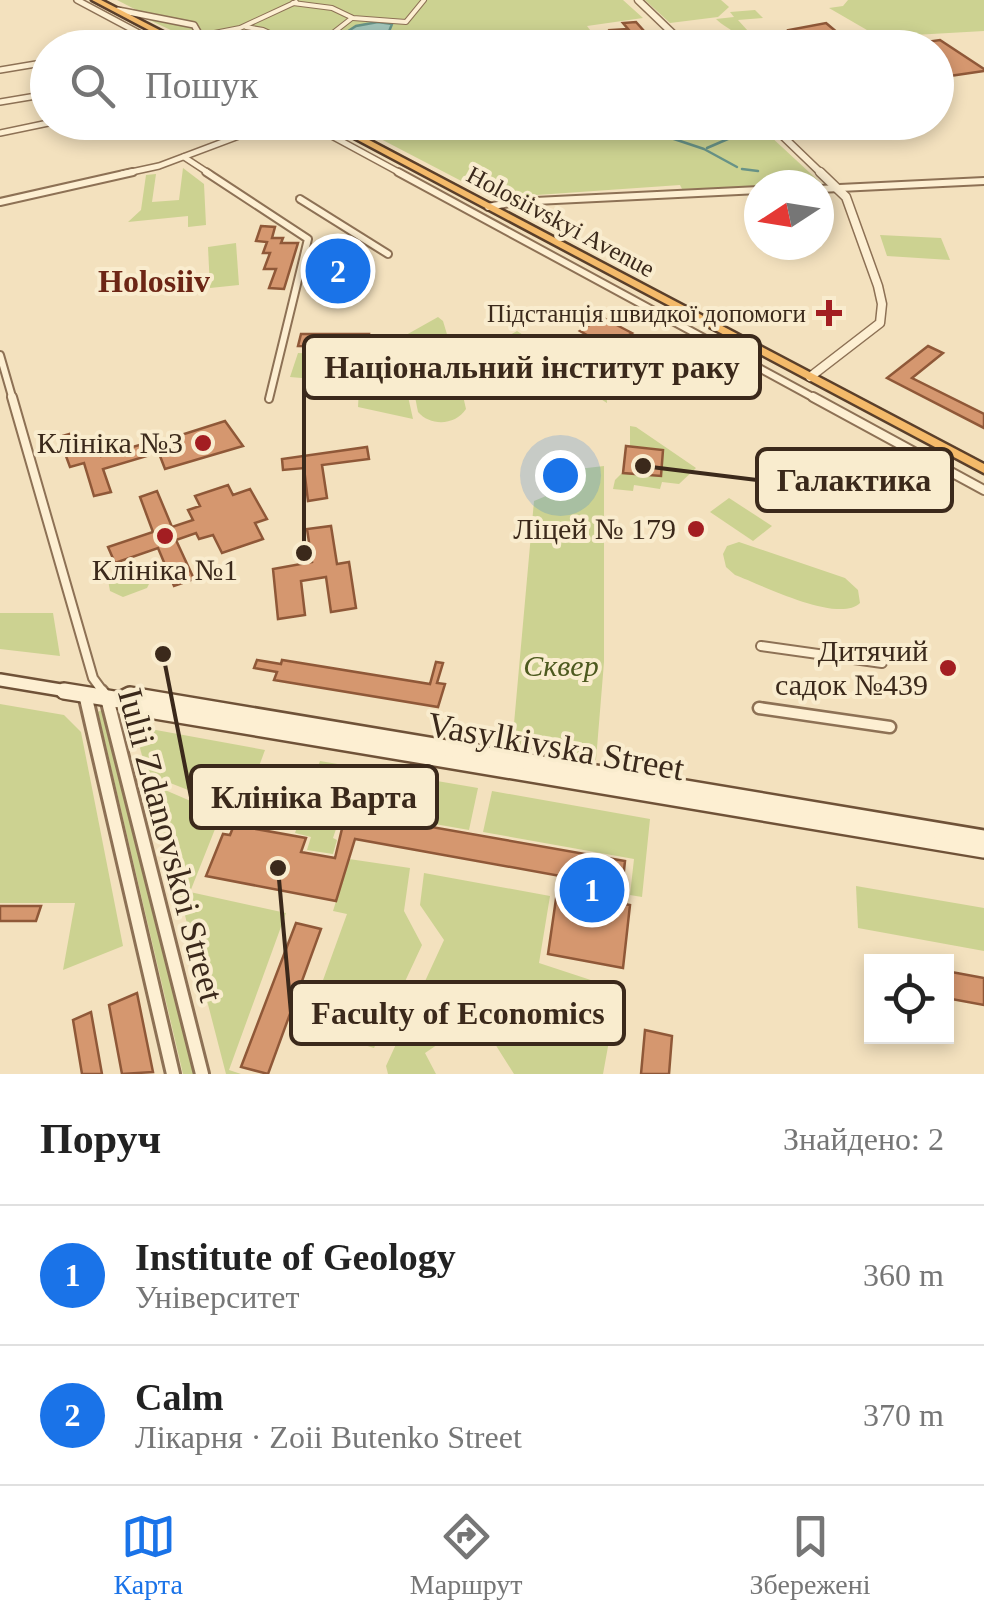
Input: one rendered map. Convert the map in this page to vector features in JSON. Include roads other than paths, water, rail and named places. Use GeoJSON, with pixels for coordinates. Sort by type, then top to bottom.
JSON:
{"type":"FeatureCollection","features":[{"type":"Feature","properties":{"kind":"highway"},"geometry":{"type":"LineString","coordinates":[[96,0],[148,30]]}},
{"type":"Feature","properties":{"kind":"highway","name":"Holosiivskyi Avenue"},"geometry":{"type":"LineString","coordinates":[[361,140],[984,469]]}},
{"type":"Feature","properties":{"kind":"main road","name":"Vasylkivska Street"},"geometry":{"type":"LineString","coordinates":[[0,680],[113,699],[131,707],[984,850]]}},
{"type":"Feature","properties":{"kind":"main road","name":"Vasylkivska Street"},"geometry":{"type":"LineString","coordinates":[[113,699],[130,695],[984,838]]}},
{"type":"Feature","properties":{"kind":"street"},"geometry":{"type":"LineString","coordinates":[[77,0],[132,30]]}},
{"type":"Feature","properties":{"kind":"street"},"geometry":{"type":"LineString","coordinates":[[233,30],[302,0]]}},
{"type":"Feature","properties":{"kind":"street"},"geometry":{"type":"LineString","coordinates":[[293,3],[332,8],[353,18],[406,22],[424,0]]}},
{"type":"Feature","properties":{"kind":"street"},"geometry":{"type":"LineString","coordinates":[[638,0],[669,30]]}},
{"type":"Feature","properties":{"kind":"street"},"geometry":{"type":"LineString","coordinates":[[114,9],[133,30]]}},
{"type":"Feature","properties":{"kind":"street"},"geometry":{"type":"LineString","coordinates":[[114,9],[194,25],[197,30]]}},
{"type":"Feature","properties":{"kind":"street"},"geometry":{"type":"LineString","coordinates":[[240,28],[263,30],[261,18]]}},
{"type":"Feature","properties":{"kind":"street"},"geometry":{"type":"LineString","coordinates":[[337,30],[353,18]]}},
{"type":"Feature","properties":{"kind":"street"},"geometry":{"type":"LineString","coordinates":[[0,70],[30,65]]}},
{"type":"Feature","properties":{"kind":"street"},"geometry":{"type":"LineString","coordinates":[[0,102],[30,97]]}},
{"type":"Feature","properties":{"kind":"street"},"geometry":{"type":"LineString","coordinates":[[0,133],[30,127]]}},
{"type":"Feature","properties":{"kind":"street"},"geometry":{"type":"LineString","coordinates":[[0,202],[184,157],[229,140]]}},
{"type":"Feature","properties":{"kind":"street"},"geometry":{"type":"LineString","coordinates":[[338,140],[984,490]]}},
{"type":"Feature","properties":{"kind":"street"},"geometry":{"type":"LineString","coordinates":[[787,140],[846,197],[882,304],[882,317],[868,334],[810,377]]}},
{"type":"Feature","properties":{"kind":"street"},"geometry":{"type":"LineString","coordinates":[[184,157],[310,243],[269,399]]}},
{"type":"Feature","properties":{"kind":"street"},"geometry":{"type":"LineString","coordinates":[[834,188],[984,181]]}},
{"type":"Feature","properties":{"kind":"street"},"geometry":{"type":"LineString","coordinates":[[488,207],[515,202],[744,191]]}},
{"type":"Feature","properties":{"kind":"street"},"geometry":{"type":"LineString","coordinates":[[300,198],[388,254]]}},
{"type":"Feature","properties":{"kind":"street"},"geometry":{"type":"LineString","coordinates":[[0,355],[93,678]]}},
{"type":"Feature","properties":{"kind":"street"},"geometry":{"type":"LineString","coordinates":[[761,646],[882,664]]}},
{"type":"Feature","properties":{"kind":"street","name":"Iulii Zdanovskoi Street"},"geometry":{"type":"LineString","coordinates":[[173,1074],[85,694],[93,678],[113,699],[202,1074]]}},
{"type":"Feature","properties":{"kind":"street"},"geometry":{"type":"LineString","coordinates":[[760,708],[890,727]]}},
{"type":"Feature","properties":{"kind":"water"},"geometry":{"type":"Polygon","coordinates":[[[392,24],[390,30],[350,30],[356,26],[392,24]]]}},
{"type":"Feature","properties":{"kind":"waterway"},"geometry":{"type":"LineString","coordinates":[[677,140],[737,167]]}},
{"type":"Feature","properties":{"kind":"waterway"},"geometry":{"type":"LineString","coordinates":[[707,148],[726,140]]}},
{"type":"Feature","properties":{"kind":"waterway"},"geometry":{"type":"LineString","coordinates":[[742,169],[750,170]]}},
{"type":"Feature","properties":{"kind":"place","name":"Calm"},"geometry":{"type":"Point","coordinates":[338,271]}},
{"type":"Feature","properties":{"kind":"place","name":"Підстанція швидкої допомоги"},"geometry":{"type":"Point","coordinates":[829,313]}},
{"type":"Feature","properties":{"kind":"place","name":"Клініка №3"},"geometry":{"type":"Point","coordinates":[203,443]}},
{"type":"Feature","properties":{"kind":"place","name":"Галактика"},"geometry":{"type":"Point","coordinates":[643,466]}},
{"type":"Feature","properties":{"kind":"place","name":"Ліцей № 179"},"geometry":{"type":"Point","coordinates":[696,529]}},
{"type":"Feature","properties":{"kind":"place","name":"Клініка №1"},"geometry":{"type":"Point","coordinates":[165,536]}},
{"type":"Feature","properties":{"kind":"place","name":"Національний інститут раку"},"geometry":{"type":"Point","coordinates":[304,553]}},
{"type":"Feature","properties":{"kind":"place","name":"Клініка Варта"},"geometry":{"type":"Point","coordinates":[163,654]}},
{"type":"Feature","properties":{"kind":"place","name":"Дитячий садок №439"},"geometry":{"type":"Point","coordinates":[948,668]}},
{"type":"Feature","properties":{"kind":"place","name":"Faculty of Economics"},"geometry":{"type":"Point","coordinates":[278,868]}},
{"type":"Feature","properties":{"kind":"place","name":"Institute of Geology"},"geometry":{"type":"Point","coordinates":[592,890]}},
{"type":"Feature","properties":{"kind":"district","name":"Holosiiv"},"geometry":{"type":"Point","coordinates":[154,281]}},
{"type":"Feature","properties":{"kind":"park label","name":"Сквер"},"geometry":{"type":"Point","coordinates":[561,666]}}]}
